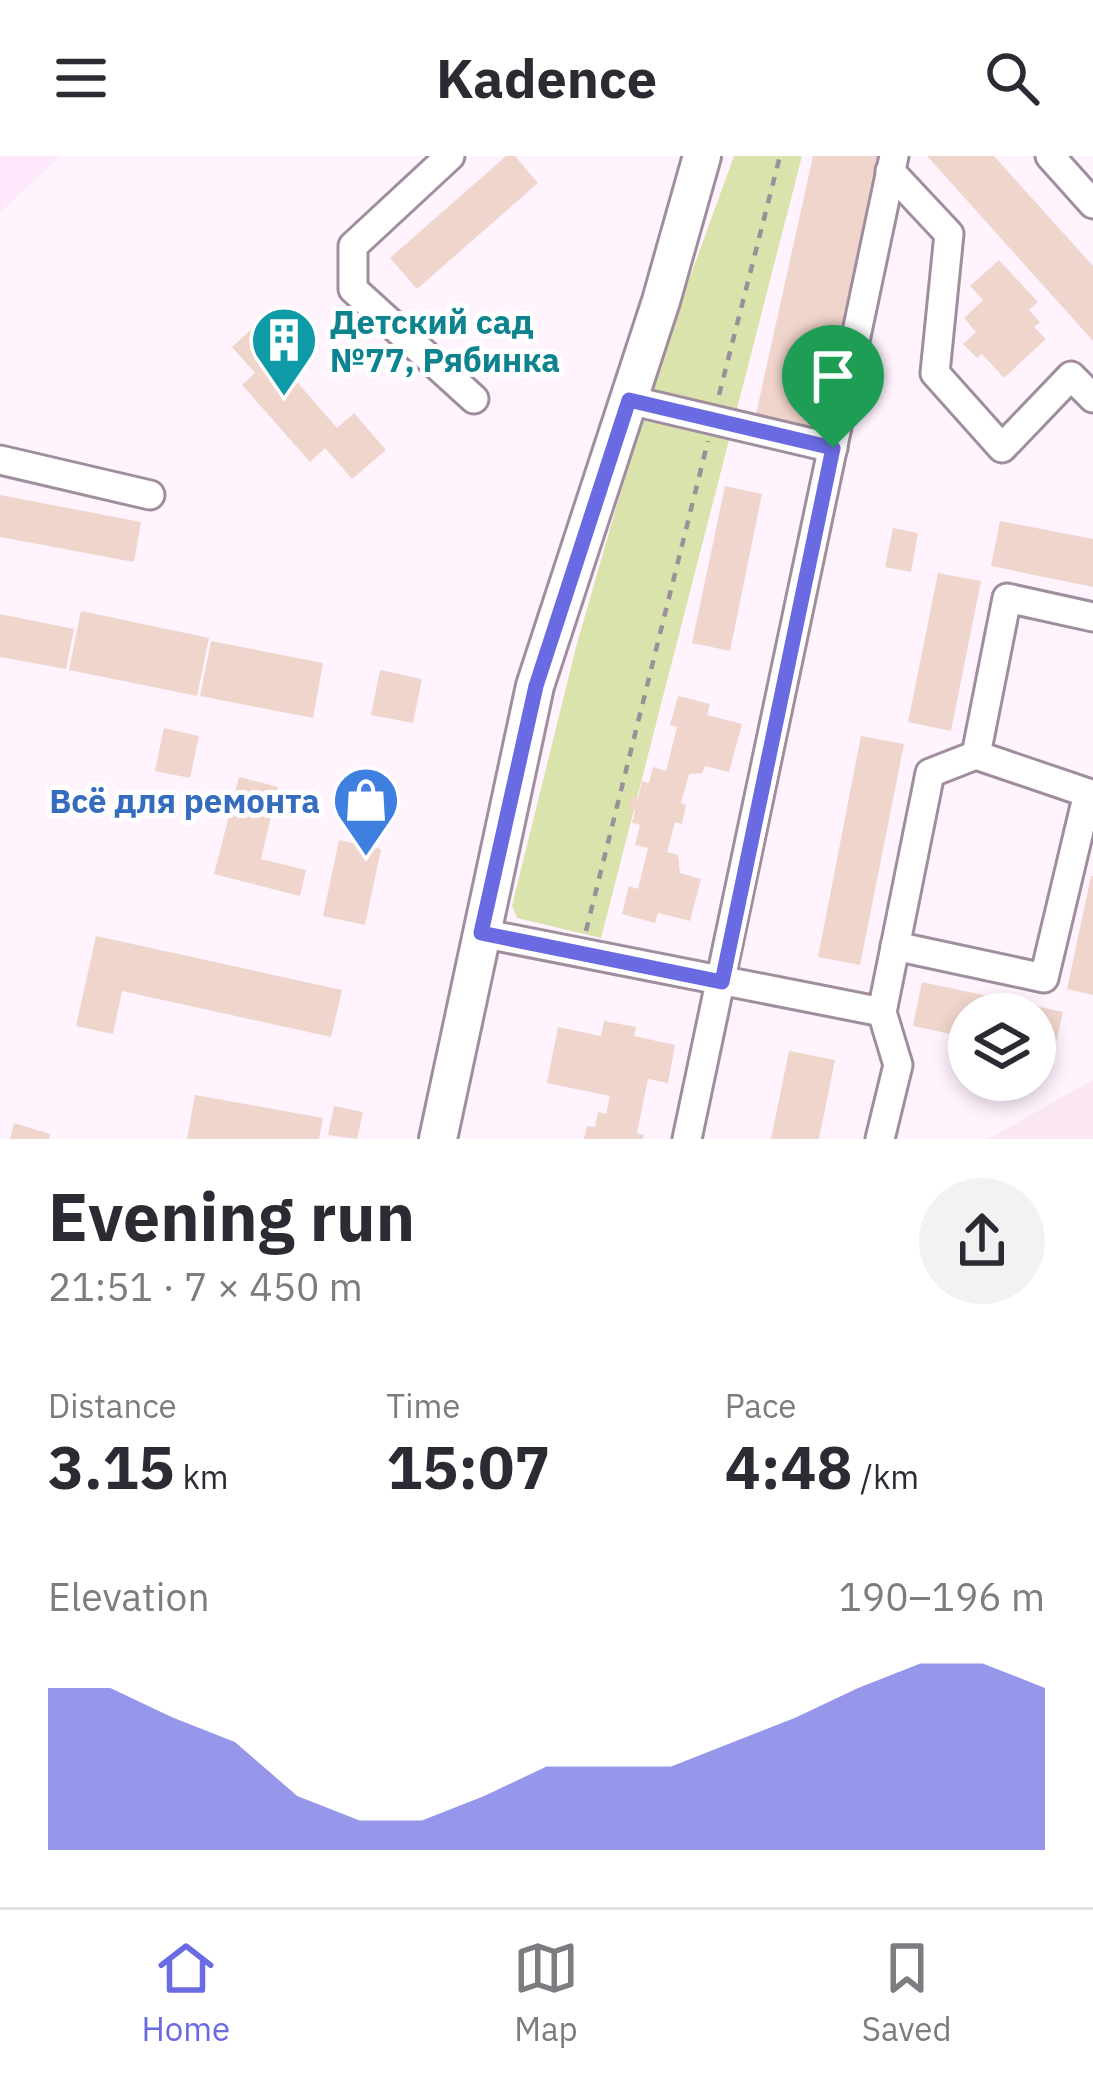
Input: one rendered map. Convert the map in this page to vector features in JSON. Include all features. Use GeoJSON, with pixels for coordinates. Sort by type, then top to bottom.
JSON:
{"type":"FeatureCollection","features":[{"type":"Feature","properties":{"kind":"main road"},"geometry":{"type":"LineString","coordinates":[[438,1139],[536,686],[702,156]]}},
{"type":"Feature","properties":{"kind":"street"},"geometry":{"type":"LineString","coordinates":[[450,156],[353,246],[353,289],[475,399]]}},
{"type":"Feature","properties":{"kind":"street"},"geometry":{"type":"LineString","coordinates":[[1050,156],[1093,204]]}},
{"type":"Feature","properties":{"kind":"street"},"geometry":{"type":"LineString","coordinates":[[892,164],[949,234],[935,374],[1002,448],[1070,376],[1093,398]]}},
{"type":"Feature","properties":{"kind":"street"},"geometry":{"type":"LineString","coordinates":[[687,1139],[892,164]]}},
{"type":"Feature","properties":{"kind":"street"},"geometry":{"type":"LineString","coordinates":[[629,400],[833,448]]}},
{"type":"Feature","properties":{"kind":"street"},"geometry":{"type":"LineString","coordinates":[[0,460],[150,495]]}},
{"type":"Feature","properties":{"kind":"street"},"geometry":{"type":"LineString","coordinates":[[976,755],[1007,598],[1093,616]]}},
{"type":"Feature","properties":{"kind":"street"},"geometry":{"type":"LineString","coordinates":[[880,1139],[898,1065],[882,1012],[930,773],[976,755],[1091,793],[1044,977],[896,946]]}},
{"type":"Feature","properties":{"kind":"street"},"geometry":{"type":"LineString","coordinates":[[481,933],[882,1012]]}},
{"type":"Feature","properties":{"kind":"path"},"geometry":{"type":"LineString","coordinates":[[581,953],[780,156]]}},
{"type":"Feature","properties":{"kind":"shaded area"},"geometry":{"type":"Polygon","coordinates":[[[0,156],[60,156],[0,213],[0,156]]]}},
{"type":"Feature","properties":{"kind":"shaded area"},"geometry":{"type":"Polygon","coordinates":[[[1093,1080],[1093,1139],[988,1139],[1056,1101],[1093,1080]]]}},
{"type":"Feature","properties":{"kind":"green space"},"geometry":{"type":"Polygon","coordinates":[[[734,156],[802,156],[601,938],[517,918],[512,906],[576,647],[654,376],[734,156]]]}},
{"type":"Feature","properties":{"kind":"building"},"geometry":{"type":"Polygon","coordinates":[[[506,156],[515,156],[538,183],[417,289],[390,258],[506,156]]]}},
{"type":"Feature","properties":{"kind":"building"},"geometry":{"type":"Polygon","coordinates":[[[813,156],[881,156],[820,437],[754,423],[813,156]]]}},
{"type":"Feature","properties":{"kind":"building"},"geometry":{"type":"Polygon","coordinates":[[[927,156],[994,156],[1093,266],[1093,341],[927,156]]]}},
{"type":"Feature","properties":{"kind":"building"},"geometry":{"type":"Polygon","coordinates":[[[999,260],[1038,302],[1029,310],[1040,322],[1034,327],[1046,339],[1004,378],[982,354],[977,358],[963,344],[976,332],[964,318],[983,300],[970,286],[999,260]]]}},
{"type":"Feature","properties":{"kind":"building","name":"Детский сад №77, Рябинка"},"geometry":{"type":"Polygon","coordinates":[[[266,316],[292,346],[277,359],[337,428],[354,413],[386,450],[352,479],[325,448],[310,462],[242,385],[255,373],[232,347],[266,316]]]}},
{"type":"Feature","properties":{"kind":"building"},"geometry":{"type":"Polygon","coordinates":[[[725,486],[762,494],[730,651],[692,643],[725,486]]]}},
{"type":"Feature","properties":{"kind":"building"},"geometry":{"type":"Polygon","coordinates":[[[0,495],[141,522],[134,562],[0,537],[0,495]]]}},
{"type":"Feature","properties":{"kind":"building"},"geometry":{"type":"Polygon","coordinates":[[[1000,521],[1093,539],[1093,587],[991,566],[1000,521]]]}},
{"type":"Feature","properties":{"kind":"building"},"geometry":{"type":"Polygon","coordinates":[[[893,528],[918,533],[911,572],[885,567],[893,528]]]}},
{"type":"Feature","properties":{"kind":"building"},"geometry":{"type":"Polygon","coordinates":[[[938,573],[981,581],[951,731],[908,722],[938,573]]]}},
{"type":"Feature","properties":{"kind":"building"},"geometry":{"type":"Polygon","coordinates":[[[81,611],[209,638],[197,696],[69,670],[81,611]]]}},
{"type":"Feature","properties":{"kind":"building"},"geometry":{"type":"Polygon","coordinates":[[[0,614],[74,629],[66,669],[0,657],[0,614]]]}},
{"type":"Feature","properties":{"kind":"building"},"geometry":{"type":"Polygon","coordinates":[[[211,641],[323,663],[313,718],[200,696],[211,641]]]}},
{"type":"Feature","properties":{"kind":"building"},"geometry":{"type":"Polygon","coordinates":[[[380,670],[422,679],[413,723],[371,715],[380,670]]]}},
{"type":"Feature","properties":{"kind":"building"},"geometry":{"type":"Polygon","coordinates":[[[678,696],[710,704],[707,715],[742,724],[729,772],[705,766],[702,773],[689,774],[681,803],[686,805],[682,824],[675,822],[667,852],[678,855],[680,873],[701,879],[690,921],[658,913],[655,923],[622,914],[629,886],[638,889],[648,848],[635,845],[640,825],[632,823],[635,811],[629,809],[642,781],[649,783],[653,767],[666,771],[677,727],[670,725],[678,696]]]}},
{"type":"Feature","properties":{"kind":"building"},"geometry":{"type":"Polygon","coordinates":[[[164,728],[199,736],[190,778],[155,771],[164,728]]]}},
{"type":"Feature","properties":{"kind":"building"},"geometry":{"type":"Polygon","coordinates":[[[861,736],[904,744],[860,965],[818,957],[861,736]]]}},
{"type":"Feature","properties":{"kind":"building"},"geometry":{"type":"Polygon","coordinates":[[[239,777],[278,787],[261,859],[306,870],[300,896],[214,874],[239,777]]]}},
{"type":"Feature","properties":{"kind":"building"},"geometry":{"type":"Polygon","coordinates":[[[339,840],[381,849],[365,925],[323,916],[339,840]]]}},
{"type":"Feature","properties":{"kind":"building"},"geometry":{"type":"Polygon","coordinates":[[[1093,876],[1093,995],[1067,989],[1093,876]]]}},
{"type":"Feature","properties":{"kind":"building"},"geometry":{"type":"Polygon","coordinates":[[[96,936],[342,990],[331,1037],[122,991],[113,1034],[76,1026],[96,936]]]}},
{"type":"Feature","properties":{"kind":"building"},"geometry":{"type":"Polygon","coordinates":[[[922,982],[974,993],[948,993],[948,1034],[913,1026],[922,982]]]}},
{"type":"Feature","properties":{"kind":"building"},"geometry":{"type":"Polygon","coordinates":[[[1056,1011],[1063,1012],[1056,1043],[1056,1011]]]}},
{"type":"Feature","properties":{"kind":"building"},"geometry":{"type":"Polygon","coordinates":[[[604,1021],[636,1027],[634,1036],[675,1045],[668,1083],[648,1079],[637,1133],[643,1139],[584,1139],[587,1126],[595,1127],[598,1112],[606,1114],[610,1096],[547,1083],[558,1027],[601,1036],[604,1021]]]}},
{"type":"Feature","properties":{"kind":"building"},"geometry":{"type":"Polygon","coordinates":[[[789,1051],[835,1060],[819,1139],[771,1139],[789,1051]]]}},
{"type":"Feature","properties":{"kind":"building"},"geometry":{"type":"Polygon","coordinates":[[[195,1095],[323,1118],[319,1139],[187,1139],[195,1095]]]}},
{"type":"Feature","properties":{"kind":"building"},"geometry":{"type":"Polygon","coordinates":[[[334,1106],[363,1112],[357,1139],[328,1135],[334,1106]]]}},
{"type":"Feature","properties":{"kind":"building"},"geometry":{"type":"Polygon","coordinates":[[[14,1123],[50,1134],[49,1139],[10,1139],[14,1123]]]}},
{"type":"Feature","properties":{"kind":"place","name":"Детский сад №77, Рябинка"},"geometry":{"type":"Point","coordinates":[284,399]}},
{"type":"Feature","properties":{"kind":"place","name":"Всё для ремонта"},"geometry":{"type":"Point","coordinates":[366,859]}},
{"type":"Feature","properties":{"kind":"route"},"geometry":{"type":"LineString","coordinates":[[629,400],[833,448],[722,982],[481,933],[536,686],[629,400]]}}]}
